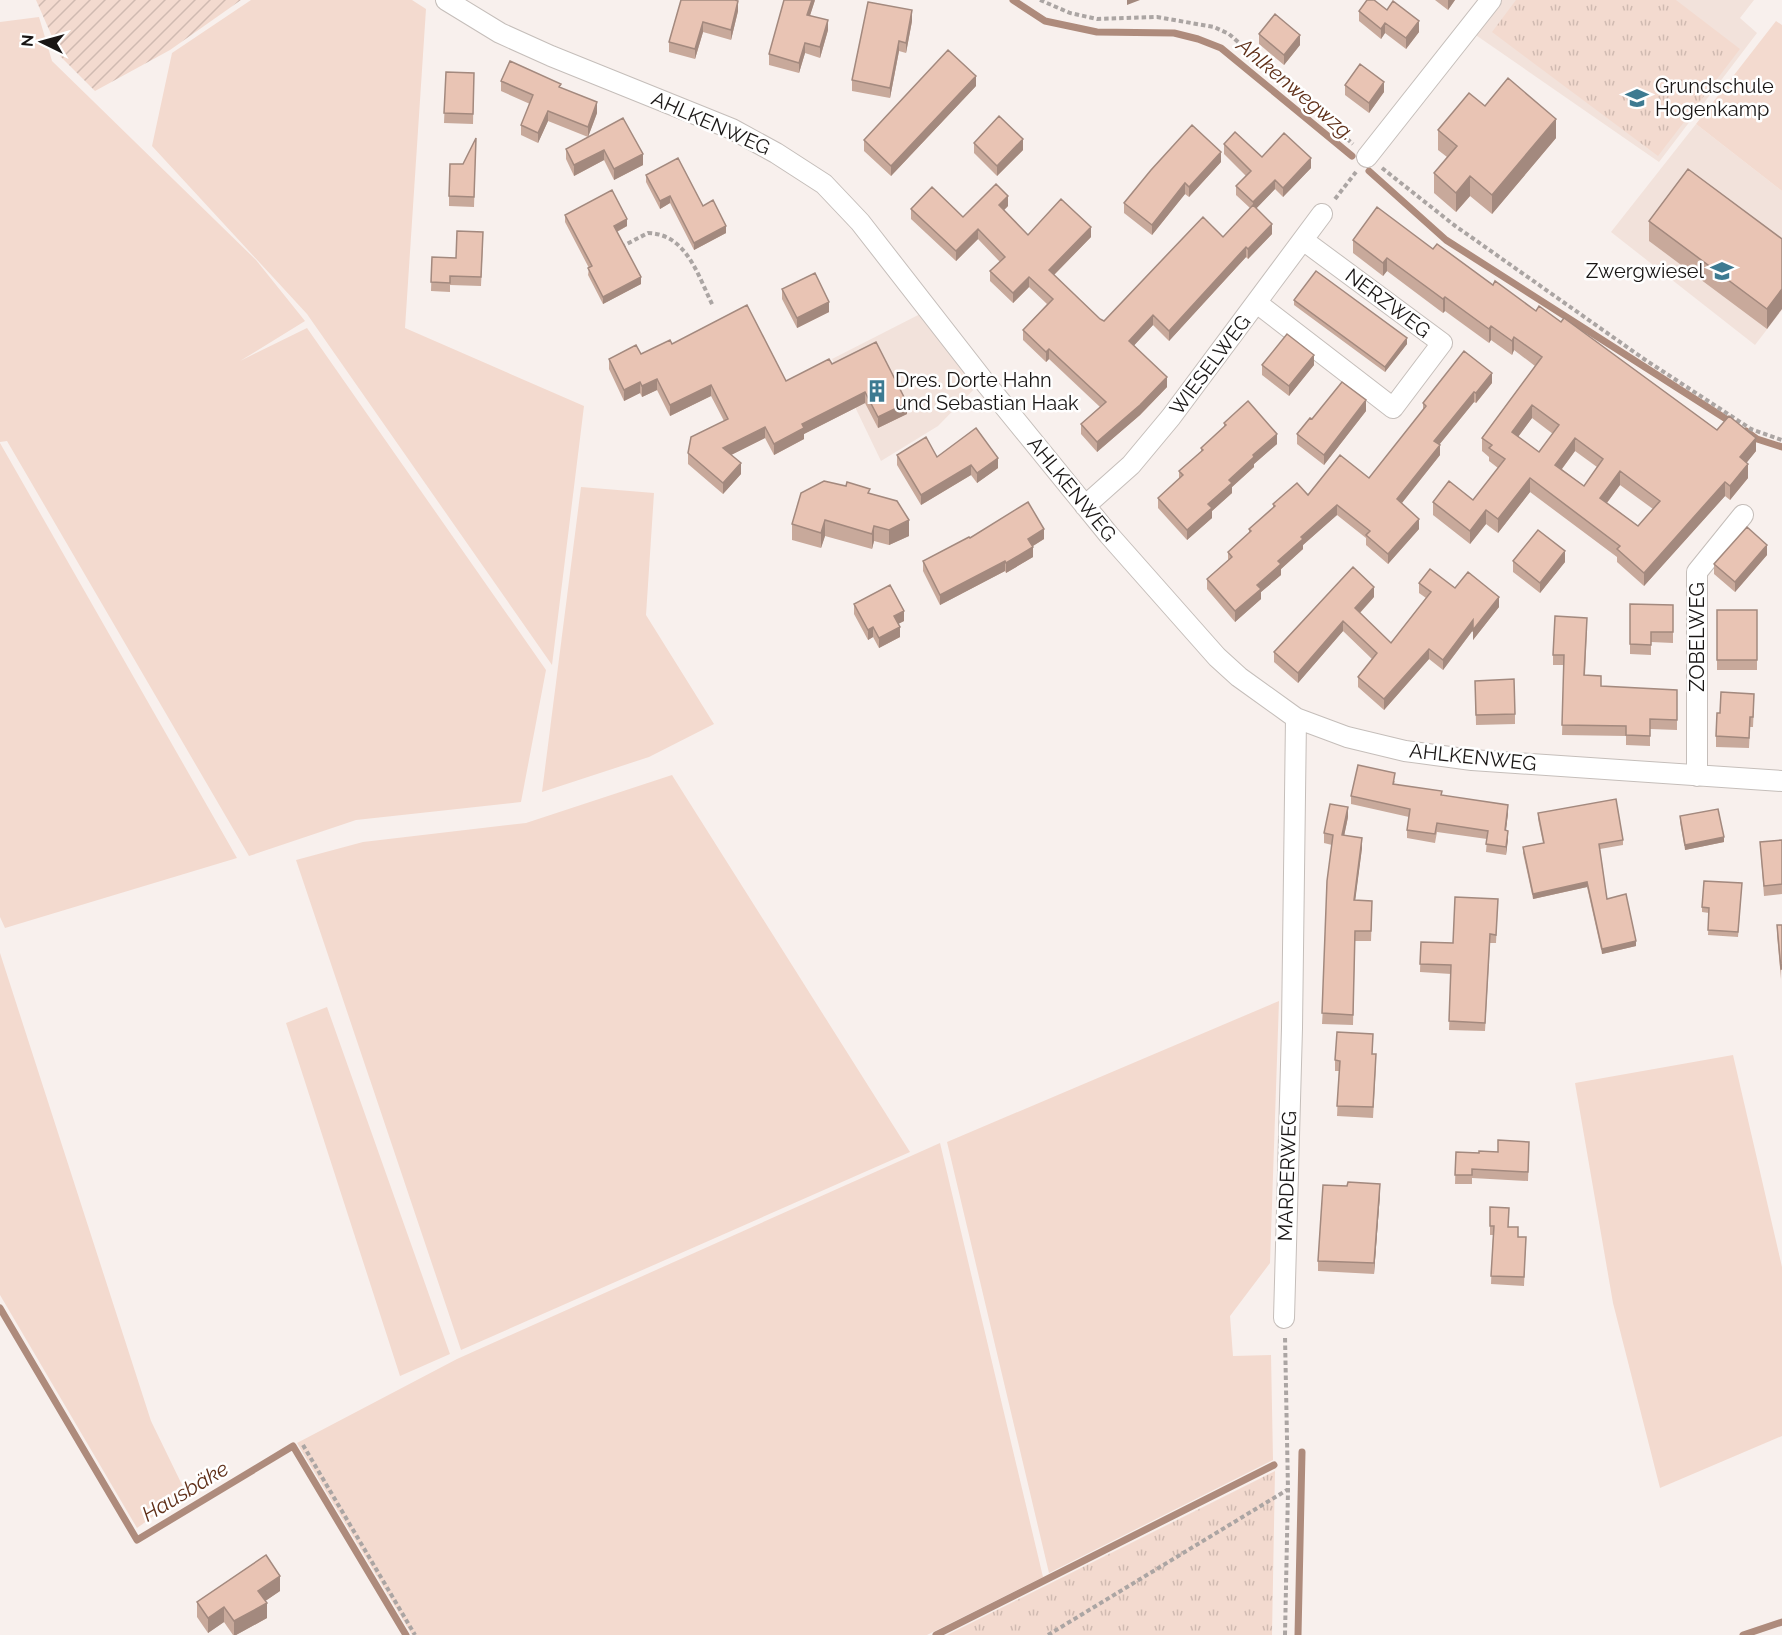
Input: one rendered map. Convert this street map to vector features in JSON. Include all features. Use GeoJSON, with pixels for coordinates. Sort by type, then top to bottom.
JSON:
{"type":"FeatureCollection","features":[{"type":"Feature","properties":{"kind":"street","name":"AHLKENWEG"},"geometry":{"type":"LineString","coordinates":[[446,0],[500,33],[736,131],[824,184],[860,222],[1085,506],[1217,657],[1239,677],[1296,718],[1347,737],[1416,752],[1472,760],[1782,781]]}},
{"type":"Feature","properties":{"kind":"street"},"geometry":{"type":"LineString","coordinates":[[1368,157],[1491,0]]}},
{"type":"Feature","properties":{"kind":"street","name":"WIESELWEG"},"geometry":{"type":"LineString","coordinates":[[1085,506],[1131,465],[1171,417],[1322,214]]}},
{"type":"Feature","properties":{"kind":"street","name":"NERZWEG"},"geometry":{"type":"LineString","coordinates":[[1257,303],[1393,408],[1442,343],[1304,240]]}},
{"type":"Feature","properties":{"kind":"street","name":"ZOBELWEG"},"geometry":{"type":"LineString","coordinates":[[1697,776],[1697,572],[1743,515]]}},
{"type":"Feature","properties":{"kind":"street","name":"MARDERWEG"},"geometry":{"type":"LineString","coordinates":[[1284,1318],[1292,1028],[1296,718]]}},
{"type":"Feature","properties":{"kind":"path"},"geometry":{"type":"LineString","coordinates":[[1043,1],[1070,13],[1097,19],[1157,17],[1214,27],[1229,34],[1368,157],[1454,225],[1644,358],[1751,429],[1782,440]]}},
{"type":"Feature","properties":{"kind":"path"},"geometry":{"type":"LineString","coordinates":[[620,248],[648,233],[671,238],[684,250],[713,306]]}},
{"type":"Feature","properties":{"kind":"path"},"geometry":{"type":"LineString","coordinates":[[1284,1318],[1288,1490],[1285,1635]]}},
{"type":"Feature","properties":{"kind":"path"},"geometry":{"type":"LineString","coordinates":[[303,1446],[415,1635]]}},
{"type":"Feature","properties":{"kind":"path"},"geometry":{"type":"LineString","coordinates":[[1048,1635],[1288,1490]]}},
{"type":"Feature","properties":{"kind":"shaded area","name":"Grundschule Hogenkamp"},"geometry":{"type":"Polygon","coordinates":[[[1491,0],[1754,0],[1740,18],[1757,33],[1659,162],[1467,29],[1491,0]]]}},
{"type":"Feature","properties":{"kind":"shaded area","name":"Zwergwiesel"},"geometry":{"type":"Polygon","coordinates":[[[1696,124],[1782,191],[1782,310],[1755,345],[1611,232],[1696,124]]]}},
{"type":"Feature","properties":{"kind":"shaded area"},"geometry":{"type":"Polygon","coordinates":[[[928,310],[983,380],[938,426],[881,461],[832,359],[928,310]]]}},
{"type":"Feature","properties":{"kind":"green space"},"geometry":{"type":"Polygon","coordinates":[[[36,0],[241,0],[170,50],[95,91],[61,57],[36,0]]]}},
{"type":"Feature","properties":{"kind":"green space"},"geometry":{"type":"Polygon","coordinates":[[[251,0],[412,0],[426,9],[405,328],[584,406],[552,665],[307,314],[152,146],[172,53],[251,0]]]}},
{"type":"Feature","properties":{"kind":"green space","name":"Grundschule Hogenkamp"},"geometry":{"type":"Polygon","coordinates":[[[1516,0],[1676,0],[1740,49],[1658,156],[1492,32],[1516,0]]]}},
{"type":"Feature","properties":{"kind":"green space"},"geometry":{"type":"Polygon","coordinates":[[[39,17],[52,61],[256,260],[305,321],[240,361],[307,328],[546,670],[521,802],[356,820],[249,856],[7,441],[0,442],[0,22],[39,17]]]}},
{"type":"Feature","properties":{"kind":"green space"},"geometry":{"type":"Polygon","coordinates":[[[1776,21],[1782,25],[1782,191],[1696,124],[1776,21]]]}},
{"type":"Feature","properties":{"kind":"green space"},"geometry":{"type":"Polygon","coordinates":[[[0,443],[237,858],[5,928],[0,917],[0,443]]]}},
{"type":"Feature","properties":{"kind":"green space"},"geometry":{"type":"Polygon","coordinates":[[[581,487],[654,493],[646,615],[714,724],[649,757],[542,792],[581,487]]]}},
{"type":"Feature","properties":{"kind":"green space"},"geometry":{"type":"Polygon","coordinates":[[[672,775],[910,1152],[461,1350],[296,860],[363,842],[526,823],[672,775]]]}},
{"type":"Feature","properties":{"kind":"green space"},"geometry":{"type":"Polygon","coordinates":[[[0,953],[151,1421],[186,1493],[137,1528],[0,1295],[0,953]]]}},
{"type":"Feature","properties":{"kind":"green space"},"geometry":{"type":"Polygon","coordinates":[[[1279,1001],[1270,1263],[1230,1316],[1233,1356],[1271,1355],[1273,1460],[1049,1573],[947,1142],[1279,1001]]]}},
{"type":"Feature","properties":{"kind":"green space"},"geometry":{"type":"Polygon","coordinates":[[[327,1007],[450,1354],[400,1376],[286,1023],[327,1007]]]}},
{"type":"Feature","properties":{"kind":"green space"},"geometry":{"type":"Polygon","coordinates":[[[1733,1055],[1782,1267],[1782,1436],[1660,1488],[1613,1303],[1575,1083],[1733,1055]]]}},
{"type":"Feature","properties":{"kind":"green space"},"geometry":{"type":"Polygon","coordinates":[[[940,1143],[1043,1577],[927,1635],[412,1635],[297,1443],[457,1359],[940,1143]]]}},
{"type":"Feature","properties":{"kind":"green space"},"geometry":{"type":"Polygon","coordinates":[[[1275,1471],[1272,1635],[947,1635],[1275,1471]]]}},
{"type":"Feature","properties":{"kind":"building"},"geometry":{"type":"Polygon","coordinates":[[[681,0],[738,1],[731,30],[703,22],[695,49],[669,42],[681,0]]]}},
{"type":"Feature","properties":{"kind":"building"},"geometry":{"type":"Polygon","coordinates":[[[784,0],[812,0],[807,15],[828,20],[820,47],[805,43],[799,63],[769,54],[784,0]]]}},
{"type":"Feature","properties":{"kind":"building"},"geometry":{"type":"Polygon","coordinates":[[[1367,0],[1374,0],[1387,10],[1393,1],[1419,21],[1406,38],[1385,23],[1381,29],[1359,11],[1367,0]]]}},
{"type":"Feature","properties":{"kind":"building"},"geometry":{"type":"Polygon","coordinates":[[[868,2],[912,10],[906,43],[899,41],[890,88],[852,80],[868,2]]]}},
{"type":"Feature","properties":{"kind":"building"},"geometry":{"type":"Polygon","coordinates":[[[1275,14],[1300,35],[1284,55],[1259,34],[1275,14]]]}},
{"type":"Feature","properties":{"kind":"building"},"geometry":{"type":"Polygon","coordinates":[[[948,50],[976,76],[891,166],[864,140],[948,50]]]}},
{"type":"Feature","properties":{"kind":"building"},"geometry":{"type":"Polygon","coordinates":[[[510,61],[561,84],[559,87],[597,102],[588,127],[548,111],[538,133],[521,125],[533,95],[501,81],[510,61]]]}},
{"type":"Feature","properties":{"kind":"building"},"geometry":{"type":"Polygon","coordinates":[[[1360,64],[1384,82],[1369,103],[1345,85],[1360,64]]]}},
{"type":"Feature","properties":{"kind":"building"},"geometry":{"type":"Polygon","coordinates":[[[446,72],[474,73],[473,114],[444,113],[446,72]]]}},
{"type":"Feature","properties":{"kind":"building"},"geometry":{"type":"Polygon","coordinates":[[[1508,78],[1556,119],[1492,195],[1470,176],[1456,193],[1434,173],[1457,146],[1438,130],[1469,93],[1485,106],[1508,78]]]}},
{"type":"Feature","properties":{"kind":"building"},"geometry":{"type":"Polygon","coordinates":[[[999,116],[1023,139],[997,166],[974,143],[999,116]]]}},
{"type":"Feature","properties":{"kind":"building"},"geometry":{"type":"Polygon","coordinates":[[[623,118],[643,154],[614,169],[604,150],[574,165],[566,149],[623,118]]]}},
{"type":"Feature","properties":{"kind":"building"},"geometry":{"type":"Polygon","coordinates":[[[1192,125],[1221,152],[1189,187],[1185,183],[1152,225],[1124,203],[1192,125]]]}},
{"type":"Feature","properties":{"kind":"building"},"geometry":{"type":"Polygon","coordinates":[[[1235,132],[1262,157],[1284,133],[1311,158],[1283,188],[1275,180],[1253,202],[1236,186],[1251,171],[1224,144],[1235,132]]]}},
{"type":"Feature","properties":{"kind":"building"},"geometry":{"type":"Polygon","coordinates":[[[476,138],[474,197],[449,196],[450,164],[463,164],[476,138]]]}},
{"type":"Feature","properties":{"kind":"building"},"geometry":{"type":"Polygon","coordinates":[[[678,158],[703,206],[713,200],[726,226],[694,243],[670,196],[660,201],[646,175],[678,158]]]}},
{"type":"Feature","properties":{"kind":"building"},"geometry":{"type":"Polygon","coordinates":[[[1688,169],[1782,239],[1782,289],[1767,309],[1649,221],[1688,169]]]}},
{"type":"Feature","properties":{"kind":"building"},"geometry":{"type":"Polygon","coordinates":[[[996,184],[1008,196],[999,205],[1028,235],[1061,199],[1091,227],[1049,270],[1104,321],[1203,217],[1223,237],[1253,205],[1272,224],[1248,249],[1246,247],[1169,331],[1153,315],[1129,341],[1167,377],[1140,405],[1097,442],[1081,424],[1106,402],[1049,349],[1046,352],[1023,330],[1053,299],[1029,277],[1013,293],[990,271],[1005,257],[978,229],[956,251],[911,209],[932,187],[963,217],[996,184]]]}},
{"type":"Feature","properties":{"kind":"building"},"geometry":{"type":"Polygon","coordinates":[[[612,190],[627,219],[614,226],[641,277],[603,297],[588,268],[592,266],[565,215],[612,190]]]}},
{"type":"Feature","properties":{"kind":"building"},"geometry":{"type":"Polygon","coordinates":[[[1377,207],[1433,249],[1437,244],[1493,285],[1495,281],[1536,311],[1539,306],[1561,322],[1564,318],[1717,430],[1729,416],[1756,438],[1740,457],[1748,464],[1730,486],[1725,482],[1644,573],[1617,549],[1620,546],[1530,478],[1498,519],[1486,510],[1470,531],[1433,502],[1449,481],[1473,500],[1505,459],[1489,448],[1492,445],[1482,438],[1542,357],[1514,337],[1512,341],[1491,326],[1489,329],[1387,258],[1383,263],[1353,240],[1377,207]],[[1532,405],[1512,432],[1539,452],[1559,425],[1532,405]],[[1575,438],[1555,465],[1584,486],[1603,459],[1575,438]],[[1620,471],[1600,498],[1638,526],[1660,501],[1620,471]]]}},
{"type":"Feature","properties":{"kind":"building"},"geometry":{"type":"Polygon","coordinates":[[[457,231],[483,232],[481,277],[450,276],[450,283],[431,282],[432,257],[456,258],[457,231]]]}},
{"type":"Feature","properties":{"kind":"building"},"geometry":{"type":"Polygon","coordinates":[[[1316,271],[1407,338],[1385,367],[1294,300],[1316,271]]]}},
{"type":"Feature","properties":{"kind":"building"},"geometry":{"type":"Polygon","coordinates":[[[815,273],[829,302],[797,318],[782,289],[815,273]]]}},
{"type":"Feature","properties":{"kind":"building"},"geometry":{"type":"Polygon","coordinates":[[[747,305],[786,381],[829,359],[832,364],[876,342],[907,403],[878,417],[865,392],[802,424],[804,428],[774,444],[765,427],[723,448],[741,463],[723,483],[688,453],[691,437],[728,419],[711,385],[670,405],[657,379],[642,386],[640,382],[624,390],[609,359],[636,345],[641,354],[670,340],[672,344],[747,305]]]}},
{"type":"Feature","properties":{"kind":"building"},"geometry":{"type":"Polygon","coordinates":[[[1287,334],[1314,355],[1289,386],[1262,365],[1287,334]]]}},
{"type":"Feature","properties":{"kind":"building"},"geometry":{"type":"Polygon","coordinates":[[[1464,351],[1492,373],[1434,441],[1440,445],[1397,499],[1419,519],[1388,554],[1366,535],[1370,531],[1337,505],[1301,537],[1303,539],[1278,561],[1281,564],[1257,585],[1261,589],[1235,611],[1207,579],[1232,557],[1228,552],[1275,506],[1273,504],[1297,483],[1308,495],[1340,455],[1369,478],[1426,406],[1423,403],[1464,351]]]}},
{"type":"Feature","properties":{"kind":"building"},"geometry":{"type":"Polygon","coordinates":[[[1342,382],[1366,400],[1324,455],[1297,434],[1342,382]]]}},
{"type":"Feature","properties":{"kind":"building"},"geometry":{"type":"Polygon","coordinates":[[[1248,401],[1277,434],[1229,480],[1232,483],[1208,504],[1212,508],[1187,530],[1158,498],[1183,475],[1179,471],[1203,450],[1201,448],[1248,401]]]}},
{"type":"Feature","properties":{"kind":"building"},"geometry":{"type":"Polygon","coordinates":[[[976,428],[998,458],[977,473],[971,465],[921,495],[897,455],[926,437],[937,457],[976,428]]]}},
{"type":"Feature","properties":{"kind":"building"},"geometry":{"type":"Polygon","coordinates":[[[824,481],[846,486],[847,482],[870,489],[868,493],[897,501],[909,520],[889,530],[874,526],[872,534],[825,520],[821,533],[792,524],[801,493],[824,481]]]}},
{"type":"Feature","properties":{"kind":"building"},"geometry":{"type":"Polygon","coordinates":[[[1028,502],[1044,529],[1028,539],[1033,547],[1006,563],[1005,561],[940,595],[923,561],[970,538],[1028,502]]]}},
{"type":"Feature","properties":{"kind":"building"},"geometry":{"type":"Polygon","coordinates":[[[1747,527],[1767,545],[1735,582],[1714,564],[1747,527]]]}},
{"type":"Feature","properties":{"kind":"building"},"geometry":{"type":"Polygon","coordinates":[[[1538,530],[1565,551],[1540,583],[1513,561],[1538,530]]]}},
{"type":"Feature","properties":{"kind":"building"},"geometry":{"type":"Polygon","coordinates":[[[1353,567],[1374,587],[1355,608],[1391,643],[1431,592],[1419,583],[1430,569],[1455,588],[1468,572],[1499,597],[1473,630],[1473,620],[1443,660],[1429,649],[1384,699],[1358,677],[1377,653],[1343,621],[1298,673],[1274,652],[1353,567]]]}},
{"type":"Feature","properties":{"kind":"building"},"geometry":{"type":"Polygon","coordinates":[[[890,585],[904,611],[894,616],[900,627],[879,638],[873,627],[868,630],[854,604],[890,585]]]}},
{"type":"Feature","properties":{"kind":"building"},"geometry":{"type":"Polygon","coordinates":[[[1630,604],[1673,605],[1673,632],[1651,632],[1651,645],[1630,644],[1630,604]]]}},
{"type":"Feature","properties":{"kind":"building"},"geometry":{"type":"Polygon","coordinates":[[[1717,610],[1757,610],[1757,660],[1717,660],[1717,610]]]}},
{"type":"Feature","properties":{"kind":"building"},"geometry":{"type":"Polygon","coordinates":[[[1555,616],[1587,618],[1584,675],[1601,676],[1601,686],[1677,690],[1677,720],[1650,719],[1650,736],[1626,735],[1626,726],[1562,725],[1564,655],[1553,655],[1555,616]]]}},
{"type":"Feature","properties":{"kind":"building"},"geometry":{"type":"Polygon","coordinates":[[[1514,679],[1515,714],[1476,715],[1475,681],[1514,679]]]}},
{"type":"Feature","properties":{"kind":"building"},"geometry":{"type":"Polygon","coordinates":[[[1721,692],[1754,694],[1749,738],[1716,736],[1721,692]]]}},
{"type":"Feature","properties":{"kind":"building"},"geometry":{"type":"Polygon","coordinates":[[[1358,765],[1395,773],[1393,784],[1442,791],[1441,795],[1508,805],[1505,830],[1508,831],[1506,847],[1486,844],[1488,831],[1437,823],[1435,834],[1407,830],[1410,809],[1351,796],[1358,765]]]}},
{"type":"Feature","properties":{"kind":"building"},"geometry":{"type":"Polygon","coordinates":[[[1616,799],[1623,840],[1599,844],[1607,899],[1626,894],[1636,941],[1602,949],[1587,882],[1533,894],[1523,847],[1544,843],[1538,813],[1616,799]]]}},
{"type":"Feature","properties":{"kind":"building"},"geometry":{"type":"Polygon","coordinates":[[[1330,804],[1348,807],[1342,835],[1362,838],[1354,900],[1372,901],[1371,931],[1355,931],[1353,1015],[1322,1013],[1327,881],[1333,835],[1324,833],[1330,804]]]}},
{"type":"Feature","properties":{"kind":"building"},"geometry":{"type":"Polygon","coordinates":[[[1718,809],[1724,837],[1685,845],[1680,816],[1718,809]]]}},
{"type":"Feature","properties":{"kind":"building"},"geometry":{"type":"Polygon","coordinates":[[[1782,840],[1782,884],[1764,886],[1760,842],[1782,840]]]}},
{"type":"Feature","properties":{"kind":"building"},"geometry":{"type":"Polygon","coordinates":[[[1704,881],[1742,883],[1738,932],[1708,930],[1709,908],[1702,907],[1704,881]]]}},
{"type":"Feature","properties":{"kind":"building"},"geometry":{"type":"Polygon","coordinates":[[[1455,897],[1498,899],[1496,935],[1490,934],[1485,1023],[1449,1021],[1451,965],[1420,964],[1421,942],[1453,943],[1455,897]]]}},
{"type":"Feature","properties":{"kind":"building"},"geometry":{"type":"Polygon","coordinates":[[[1777,925],[1782,925],[1782,969],[1781,969],[1777,925]]]}},
{"type":"Feature","properties":{"kind":"building"},"geometry":{"type":"Polygon","coordinates":[[[1337,1032],[1373,1034],[1372,1054],[1376,1054],[1373,1107],[1337,1106],[1340,1061],[1335,1060],[1337,1032]]]}},
{"type":"Feature","properties":{"kind":"building"},"geometry":{"type":"Polygon","coordinates":[[[1498,1140],[1529,1142],[1528,1172],[1472,1169],[1472,1175],[1455,1175],[1456,1152],[1498,1152],[1498,1140]]]}},
{"type":"Feature","properties":{"kind":"building"},"geometry":{"type":"Polygon","coordinates":[[[1348,1182],[1380,1184],[1374,1263],[1318,1261],[1323,1185],[1347,1186],[1348,1182]]]}},
{"type":"Feature","properties":{"kind":"building"},"geometry":{"type":"Polygon","coordinates":[[[1490,1207],[1509,1208],[1508,1227],[1518,1227],[1518,1237],[1526,1237],[1524,1277],[1491,1276],[1494,1226],[1490,1226],[1490,1207]]]}},
{"type":"Feature","properties":{"kind":"building"},"geometry":{"type":"Polygon","coordinates":[[[266,1555],[280,1576],[258,1591],[267,1603],[234,1621],[224,1607],[208,1618],[197,1602],[266,1555]]]}},
{"type":"Feature","properties":{"kind":"waterway","name":"Ahlkenwegwzg."},"geometry":{"type":"LineString","coordinates":[[1013,0],[1045,21],[1097,32],[1174,33],[1221,48],[1352,156]]}},
{"type":"Feature","properties":{"kind":"waterway"},"geometry":{"type":"LineString","coordinates":[[1369,171],[1446,240],[1734,424]]}},
{"type":"Feature","properties":{"kind":"waterway"},"geometry":{"type":"LineString","coordinates":[[1746,431],[1757,439],[1782,447]]}},
{"type":"Feature","properties":{"kind":"waterway","name":"Hausbäke"},"geometry":{"type":"LineString","coordinates":[[0,1308],[137,1540],[293,1446],[406,1635]]}},
{"type":"Feature","properties":{"kind":"waterway"},"geometry":{"type":"LineString","coordinates":[[1298,1635],[1302,1452]]}},
{"type":"Feature","properties":{"kind":"waterway"},"geometry":{"type":"LineString","coordinates":[[936,1635],[1274,1465]]}},
{"type":"Feature","properties":{"kind":"waterway"},"geometry":{"type":"LineString","coordinates":[[1743,1635],[1782,1622]]}},
{"type":"Feature","properties":{"kind":"place","name":"Grundschule Hogenkamp"},"geometry":{"type":"Point","coordinates":[1637,98]}},
{"type":"Feature","properties":{"kind":"place","name":"Zwergwiesel"},"geometry":{"type":"Point","coordinates":[1722,271]}},
{"type":"Feature","properties":{"kind":"place","name":"Dres. Dorte Hahn und Sebastian Haak"},"geometry":{"type":"Point","coordinates":[877,391]}}]}
